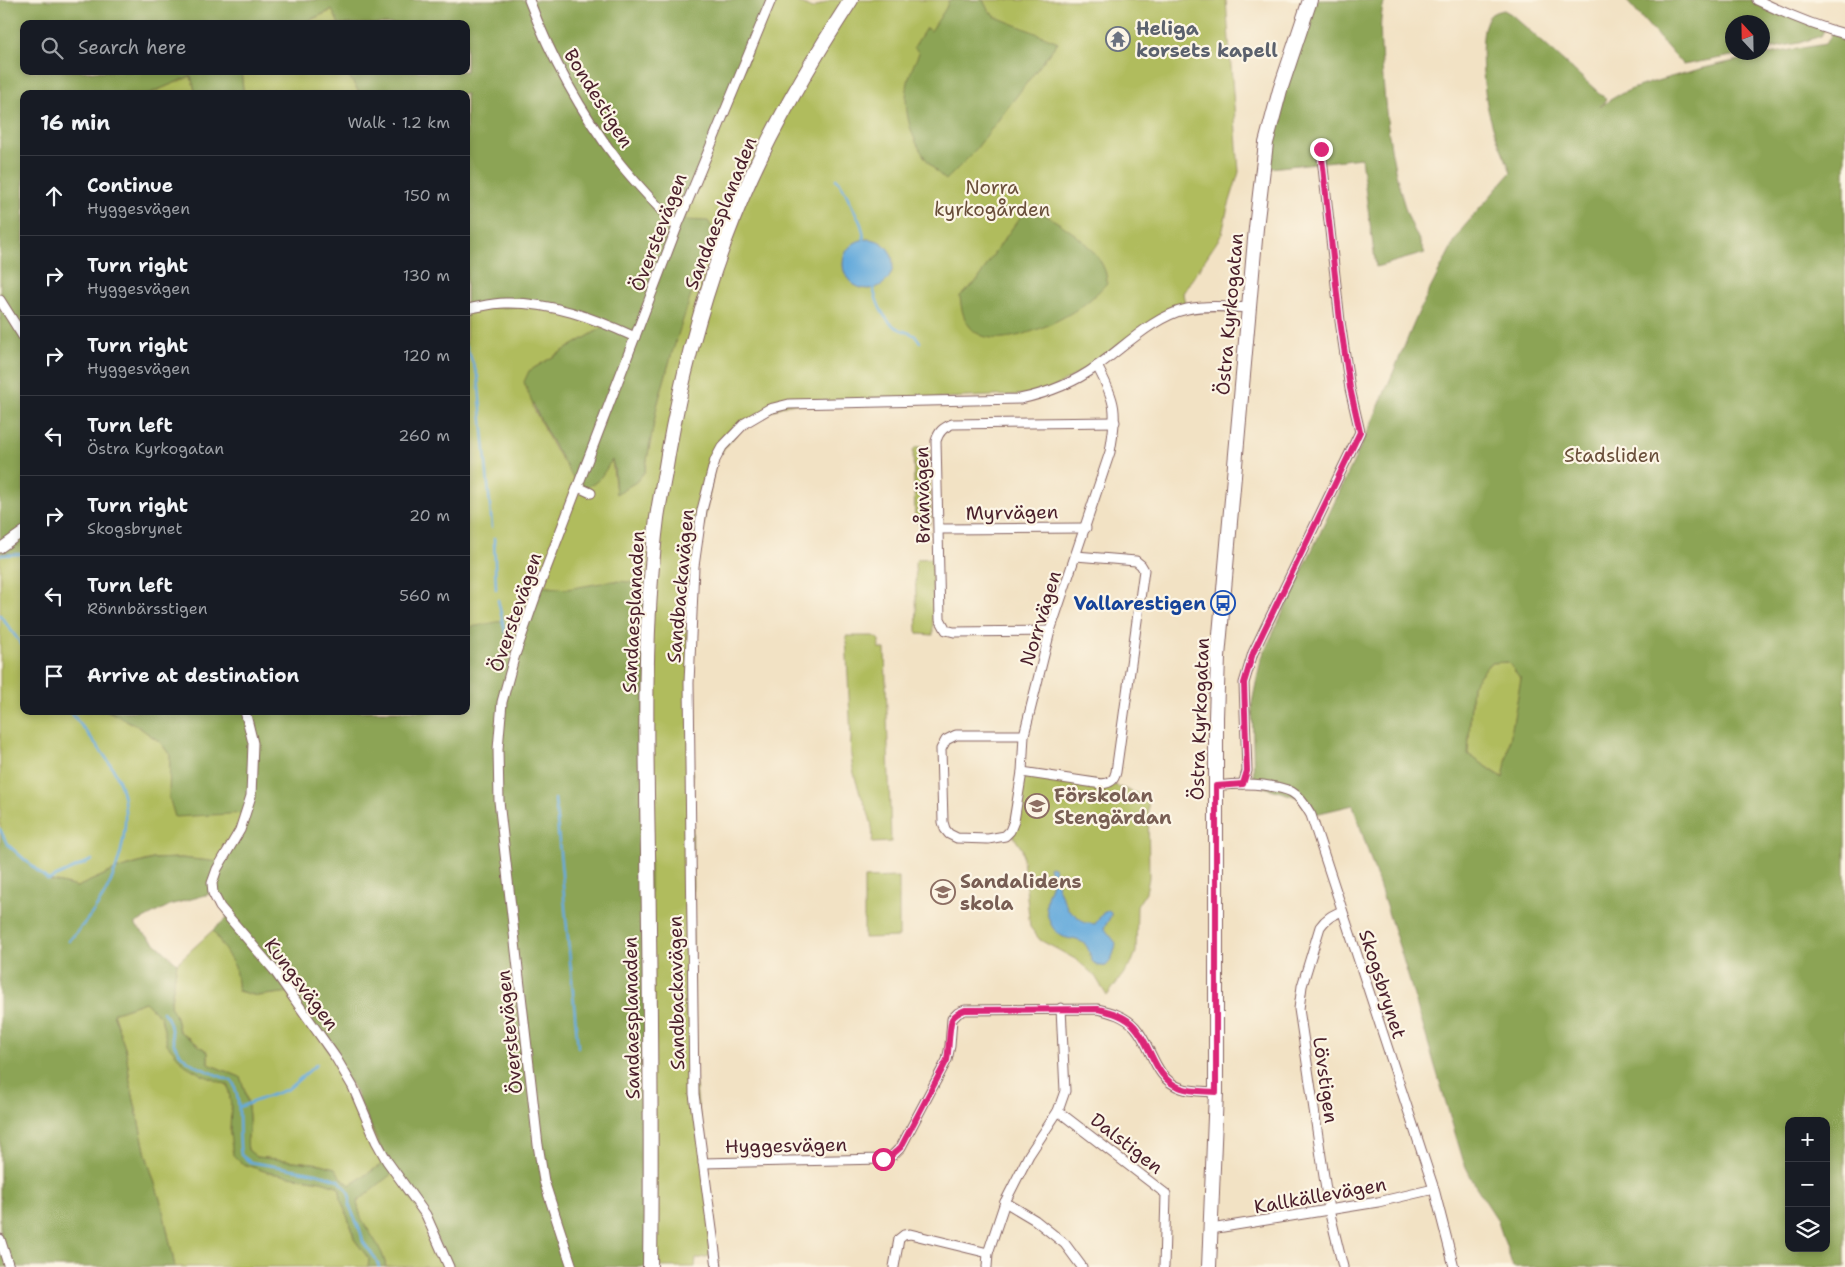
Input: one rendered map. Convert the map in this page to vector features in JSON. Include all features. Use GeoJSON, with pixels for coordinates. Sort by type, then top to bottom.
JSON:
{"type":"FeatureCollection","features":[{"type":"Feature","properties":{"kind":"main road","name":"Sandaesplanaden"},"geometry":{"type":"LineString","coordinates":[[650,1267],[651,1148],[647,673],[650,591],[657,516],[675,414],[695,330],[722,248],[751,177],[785,109],[825,39],[851,0]]}},
{"type":"Feature","properties":{"kind":"main road","name":"Östra Kyrkogatan"},"geometry":{"type":"LineString","coordinates":[[1209,1267],[1216,1092],[1217,671],[1256,228],[1266,143],[1280,90],[1310,0]]}},
{"type":"Feature","properties":{"kind":"street","name":"Bondestigen"},"geometry":{"type":"LineString","coordinates":[[529,0],[541,31],[566,83],[591,124],[619,162],[677,227]]}},
{"type":"Feature","properties":{"kind":"street","name":"Överstevägen"},"geometry":{"type":"LineString","coordinates":[[572,1267],[544,1181],[538,1146],[500,801],[498,748],[502,702],[514,658],[536,595],[677,227],[771,0]]}},
{"type":"Feature","properties":{"kind":"street"},"geometry":{"type":"LineString","coordinates":[[1757,0],[1825,29],[1845,34]]}},
{"type":"Feature","properties":{"kind":"street"},"geometry":{"type":"LineString","coordinates":[[1243,784],[1247,771],[1244,683],[1253,653],[1360,432],[1350,388],[1340,321],[1321,149]]}},
{"type":"Feature","properties":{"kind":"street"},"geometry":{"type":"LineString","coordinates":[[0,300],[20,332]]}},
{"type":"Feature","properties":{"kind":"street"},"geometry":{"type":"LineString","coordinates":[[470,308],[503,302],[542,305],[587,316],[635,337]]}},
{"type":"Feature","properties":{"kind":"street","name":"Sandbackavägen"},"geometry":{"type":"LineString","coordinates":[[717,1267],[694,1094],[689,683],[694,566],[702,510],[715,460],[722,446],[745,423],[769,409],[788,404],[1020,399],[1043,394],[1070,383],[1097,366],[1157,322],[1186,309],[1206,307],[1249,308]]}},
{"type":"Feature","properties":{"kind":"street","name":"Norrvägen"},"geometry":{"type":"LineString","coordinates":[[1024,736],[956,735],[946,740],[941,749],[943,822],[949,834],[956,838],[988,839],[1005,836],[1010,831],[1014,821],[1022,772],[1024,736],[1050,631],[1110,452],[1115,422],[1115,409],[1097,366]]}},
{"type":"Feature","properties":{"kind":"street","name":"Brånvägen"},"geometry":{"type":"LineString","coordinates":[[1050,631],[954,632],[946,630],[940,619],[936,441],[938,433],[952,424],[1115,422]]}},
{"type":"Feature","properties":{"kind":"street"},"geometry":{"type":"LineString","coordinates":[[578,487],[591,493]]}},
{"type":"Feature","properties":{"kind":"street","name":"Myrvägen"},"geometry":{"type":"LineString","coordinates":[[939,529],[1086,528]]}},
{"type":"Feature","properties":{"kind":"street"},"geometry":{"type":"LineString","coordinates":[[0,548],[20,534]]}},
{"type":"Feature","properties":{"kind":"street"},"geometry":{"type":"LineString","coordinates":[[1022,772],[1102,784],[1109,783],[1114,779],[1116,772],[1144,570],[1136,562],[1076,556]]}},
{"type":"Feature","properties":{"kind":"street","name":"Kungsvägen"},"geometry":{"type":"LineString","coordinates":[[246,715],[253,744],[251,796],[240,830],[217,869],[212,883],[214,893],[220,907],[274,970],[336,1058],[353,1087],[376,1141],[387,1161],[426,1216],[449,1267]]}},
{"type":"Feature","properties":{"kind":"street","name":"Skogsbrynet"},"geometry":{"type":"LineString","coordinates":[[1216,786],[1243,784],[1279,786],[1288,790],[1304,804],[1310,815],[1434,1189],[1454,1267]]}},
{"type":"Feature","properties":{"kind":"street","name":"Lövstigen"},"geometry":{"type":"LineString","coordinates":[[1342,911],[1324,921],[1320,927],[1299,997],[1299,1009],[1329,1210],[1343,1267]]}},
{"type":"Feature","properties":{"kind":"street"},"geometry":{"type":"LineString","coordinates":[[987,1267],[988,1253],[1005,1202],[1029,1155],[1058,1111],[1064,1091],[1061,1008]]}},
{"type":"Feature","properties":{"kind":"street","name":"Hyggesvägen"},"geometry":{"type":"LineString","coordinates":[[703,1163],[883,1159],[892,1155],[901,1147],[947,1060],[952,1019],[958,1013],[965,1010],[1098,1009],[1120,1016],[1135,1026],[1156,1065],[1170,1081],[1181,1088],[1216,1092]]}},
{"type":"Feature","properties":{"kind":"street","name":"Dalstigen"},"geometry":{"type":"LineString","coordinates":[[1058,1111],[1166,1194],[1164,1267]]}},
{"type":"Feature","properties":{"kind":"street","name":"Kallkällevägen"},"geometry":{"type":"LineString","coordinates":[[1211,1229],[1378,1202],[1434,1189]]}},
{"type":"Feature","properties":{"kind":"street"},"geometry":{"type":"LineString","coordinates":[[1005,1202],[1035,1220],[1065,1244],[1082,1267]]}},
{"type":"Feature","properties":{"kind":"street"},"geometry":{"type":"LineString","coordinates":[[894,1267],[898,1239],[910,1234],[988,1253]]}},
{"type":"Feature","properties":{"kind":"street"},"geometry":{"type":"LineString","coordinates":[[0,1239],[9,1267]]}},
{"type":"Feature","properties":{"kind":"green space"},"geometry":{"type":"Polygon","coordinates":[[[0,0],[771,0],[684,220],[708,221],[713,229],[671,356],[657,406],[645,471],[636,482],[616,494],[612,460],[595,483],[579,487],[542,423],[524,382],[529,371],[607,325],[542,305],[470,309],[470,90],[358,90],[348,75],[470,75],[470,20],[337,20],[332,10],[310,20],[20,20],[20,75],[241,75],[244,90],[195,90],[191,76],[158,90],[20,90],[20,554],[0,553],[0,0]]]}},
{"type":"Feature","properties":{"kind":"green space","name":"Norra kyrkogården"},"geometry":{"type":"Polygon","coordinates":[[[771,0],[793,0],[812,9],[830,0],[1226,0],[1239,172],[1222,234],[1183,293],[1186,309],[1157,322],[1111,354],[1043,394],[788,404],[745,423],[715,460],[692,590],[693,1061],[715,1255],[696,1259],[695,1267],[650,1267],[567,589],[539,586],[514,658],[470,627],[470,309],[542,305],[607,325],[529,371],[533,407],[553,446],[579,486],[612,460],[616,493],[636,482],[645,471],[657,406],[671,356],[684,220],[771,0]]]}},
{"type":"Feature","properties":{"kind":"green space"},"geometry":{"type":"Polygon","coordinates":[[[949,0],[983,0],[988,10],[996,17],[1058,42],[973,153],[946,180],[936,171],[920,149],[909,123],[906,96],[910,75],[919,53],[914,47],[926,28],[931,31],[949,0]]]}},
{"type":"Feature","properties":{"kind":"green space"},"geometry":{"type":"Polygon","coordinates":[[[1310,0],[1385,0],[1381,15],[1381,40],[1389,134],[1399,187],[1406,210],[1425,253],[1376,267],[1361,158],[1262,169],[1310,0]]]}},
{"type":"Feature","properties":{"kind":"green space"},"geometry":{"type":"Polygon","coordinates":[[[1626,0],[1757,0],[1825,29],[1821,36],[1799,43],[1770,49],[1770,15],[1725,15],[1725,57],[1683,65],[1626,0]]]}},
{"type":"Feature","properties":{"kind":"green space"},"geometry":{"type":"Polygon","coordinates":[[[333,10],[337,20],[310,20],[333,10]]]}},
{"type":"Feature","properties":{"kind":"green space","name":"Stadsliden"},"geometry":{"type":"Polygon","coordinates":[[[1504,10],[1511,14],[1606,99],[1600,107],[1624,93],[1667,78],[1741,60],[1770,60],[1770,54],[1825,44],[1832,34],[1845,38],[1845,1267],[1513,1267],[1497,1219],[1475,1185],[1464,1163],[1400,949],[1353,805],[1311,815],[1297,797],[1254,784],[1252,703],[1261,659],[1373,420],[1420,309],[1453,244],[1462,229],[1511,172],[1490,117],[1483,67],[1482,52],[1485,27],[1488,18],[1495,12],[1504,10]],[[1508,662],[1490,663],[1472,685],[1468,754],[1503,778],[1521,679],[1508,662]]]}},
{"type":"Feature","properties":{"kind":"green space"},"geometry":{"type":"Polygon","coordinates":[[[241,75],[348,75],[358,90],[243,90],[241,75]]]}},
{"type":"Feature","properties":{"kind":"green space"},"geometry":{"type":"Polygon","coordinates":[[[191,76],[195,90],[158,90],[191,76]]]}},
{"type":"Feature","properties":{"kind":"green space"},"geometry":{"type":"Polygon","coordinates":[[[1028,206],[1065,227],[1089,247],[1099,259],[1105,271],[1107,283],[1092,298],[1077,309],[1047,326],[1012,337],[996,338],[982,336],[971,328],[966,321],[960,296],[978,280],[993,255],[1028,206]]]}},
{"type":"Feature","properties":{"kind":"green space"},"geometry":{"type":"Polygon","coordinates":[[[916,447],[929,447],[931,523],[917,523],[915,520],[913,450],[916,447]]]}},
{"type":"Feature","properties":{"kind":"green space"},"geometry":{"type":"Polygon","coordinates":[[[0,553],[20,554],[20,715],[116,715],[136,725],[160,742],[170,755],[170,770],[247,813],[221,862],[181,858],[152,859],[115,870],[77,887],[48,880],[7,844],[0,829],[0,553]]]}},
{"type":"Feature","properties":{"kind":"green space"},"geometry":{"type":"Polygon","coordinates":[[[932,558],[933,635],[919,634],[917,631],[915,562],[918,559],[932,558]]]}},
{"type":"Feature","properties":{"kind":"green space"},"geometry":{"type":"Polygon","coordinates":[[[613,581],[632,582],[650,591],[650,1267],[449,1267],[438,1241],[394,1172],[357,1202],[362,1219],[381,1251],[386,1267],[368,1267],[369,1259],[354,1239],[341,1200],[340,1190],[337,1186],[321,1181],[270,1173],[241,1163],[233,1155],[230,1134],[231,1105],[228,1085],[202,1075],[185,1065],[167,1044],[161,1017],[145,1002],[113,1013],[126,1051],[130,1082],[146,1155],[162,1206],[175,1267],[0,1267],[0,829],[7,844],[48,880],[77,887],[115,870],[153,859],[181,858],[221,862],[247,813],[175,817],[169,797],[170,755],[160,742],[136,725],[116,715],[470,715],[470,627],[502,621],[514,657],[539,586],[567,589],[613,581]],[[213,893],[170,905],[134,924],[177,963],[170,1006],[175,1014],[179,1031],[208,1052],[208,1064],[240,1077],[248,1108],[248,1150],[257,1157],[321,1164],[335,1168],[340,1176],[350,1185],[387,1161],[353,1087],[290,992],[257,996],[238,991],[235,967],[213,930],[228,917],[213,893]]]}},
{"type":"Feature","properties":{"kind":"green space"},"geometry":{"type":"Polygon","coordinates":[[[846,636],[874,636],[879,639],[879,649],[885,649],[891,842],[872,843],[873,836],[868,812],[854,773],[851,759],[846,636]]]}},
{"type":"Feature","properties":{"kind":"green space"},"geometry":{"type":"Polygon","coordinates":[[[1508,662],[1521,679],[1504,778],[1468,755],[1472,685],[1490,663],[1508,662]]]}},
{"type":"Feature","properties":{"kind":"green space"},"geometry":{"type":"Polygon","coordinates":[[[1022,772],[1109,783],[1148,798],[1149,878],[1146,892],[1137,906],[1136,952],[1132,962],[1107,996],[1095,976],[1077,960],[1040,940],[1030,927],[1022,849],[1010,831],[1022,772]]]}},
{"type":"Feature","properties":{"kind":"green space"},"geometry":{"type":"Polygon","coordinates":[[[899,877],[899,937],[864,938],[864,878],[899,877]]]}},
{"type":"Feature","properties":{"kind":"green space"},"geometry":{"type":"Polygon","coordinates":[[[213,930],[236,967],[238,991],[257,996],[289,992],[336,1058],[387,1161],[350,1185],[340,1176],[335,1168],[321,1164],[257,1157],[248,1150],[248,1108],[240,1077],[208,1064],[208,1052],[179,1031],[175,1014],[170,1007],[177,963],[213,930]]]}},
{"type":"Feature","properties":{"kind":"green space"},"geometry":{"type":"Polygon","coordinates":[[[145,1002],[161,1017],[162,1023],[221,1082],[228,1085],[231,1105],[230,1134],[241,1163],[270,1173],[321,1181],[337,1186],[340,1190],[341,1200],[354,1239],[369,1259],[368,1267],[175,1267],[162,1206],[146,1155],[130,1082],[126,1051],[113,1013],[145,1002]]]}},
{"type":"Feature","properties":{"kind":"green space"},"geometry":{"type":"Polygon","coordinates":[[[394,1171],[409,1190],[449,1267],[386,1267],[376,1242],[362,1219],[357,1202],[394,1171]]]}},
{"type":"Feature","properties":{"kind":"water"},"geometry":{"type":"Polygon","coordinates":[[[868,239],[877,241],[888,250],[893,264],[891,273],[882,284],[868,289],[859,287],[848,278],[843,264],[845,255],[854,244],[868,239]]]}},
{"type":"Feature","properties":{"kind":"water"},"geometry":{"type":"Polygon","coordinates":[[[1049,867],[1054,867],[1058,888],[1068,909],[1085,923],[1095,924],[1103,913],[1109,910],[1111,913],[1104,928],[1116,943],[1112,958],[1106,966],[1096,965],[1091,959],[1085,944],[1063,937],[1056,932],[1050,923],[1046,902],[1052,882],[1049,867]]]}},
{"type":"Feature","properties":{"kind":"waterway"},"geometry":{"type":"LineString","coordinates":[[836,179],[844,189],[858,218],[863,230],[864,239]]}},
{"type":"Feature","properties":{"kind":"waterway"},"geometry":{"type":"LineString","coordinates":[[873,288],[884,316],[892,325],[913,334],[920,342]]}},
{"type":"Feature","properties":{"kind":"waterway"},"geometry":{"type":"LineString","coordinates":[[470,356],[478,377],[492,527]]}},
{"type":"Feature","properties":{"kind":"waterway"},"geometry":{"type":"LineString","coordinates":[[494,538],[496,589]]}},
{"type":"Feature","properties":{"kind":"waterway"},"geometry":{"type":"LineString","coordinates":[[0,556],[20,554]]}},
{"type":"Feature","properties":{"kind":"waterway"},"geometry":{"type":"LineString","coordinates":[[498,600],[505,632]]}},
{"type":"Feature","properties":{"kind":"waterway"},"geometry":{"type":"LineString","coordinates":[[0,615],[20,642]]}},
{"type":"Feature","properties":{"kind":"waterway"},"geometry":{"type":"LineString","coordinates":[[69,941],[92,913],[111,881],[120,853],[125,824],[123,794],[119,780],[102,752],[73,715]]}},
{"type":"Feature","properties":{"kind":"waterway"},"geometry":{"type":"LineString","coordinates":[[555,799],[578,1047]]}},
{"type":"Feature","properties":{"kind":"waterway"},"geometry":{"type":"LineString","coordinates":[[0,829],[7,844],[48,880],[92,860]]}},
{"type":"Feature","properties":{"kind":"waterway"},"geometry":{"type":"LineString","coordinates":[[163,1012],[170,1024],[174,1044],[179,1052],[200,1068],[233,1082],[239,1109],[241,1155],[250,1162],[316,1173],[339,1180],[350,1194],[350,1207],[363,1242],[376,1259],[379,1267]]}},
{"type":"Feature","properties":{"kind":"waterway"},"geometry":{"type":"LineString","coordinates":[[239,1107],[288,1089],[317,1064]]}},
{"type":"Feature","properties":{"kind":"place","name":"Heliga korsets kapell"},"geometry":{"type":"Point","coordinates":[1118,39]}},
{"type":"Feature","properties":{"kind":"place","name":"Vallarestigen"},"geometry":{"type":"Point","coordinates":[1223,603]}},
{"type":"Feature","properties":{"kind":"place","name":"Förskolan Stengärdan"},"geometry":{"type":"Point","coordinates":[1037,806]}},
{"type":"Feature","properties":{"kind":"place","name":"Sandalidens skola"},"geometry":{"type":"Point","coordinates":[943,892]}},
{"type":"Feature","properties":{"kind":"route"},"geometry":{"type":"LineString","coordinates":[[883,1159],[892,1155],[901,1147],[947,1060],[952,1019],[958,1013],[965,1010],[1061,1008],[1098,1009],[1113,1013],[1135,1026],[1164,1077],[1181,1088],[1216,1092],[1216,786],[1243,784],[1247,771],[1244,683],[1253,653],[1360,432],[1350,388],[1340,321],[1321,149]]}}]}
